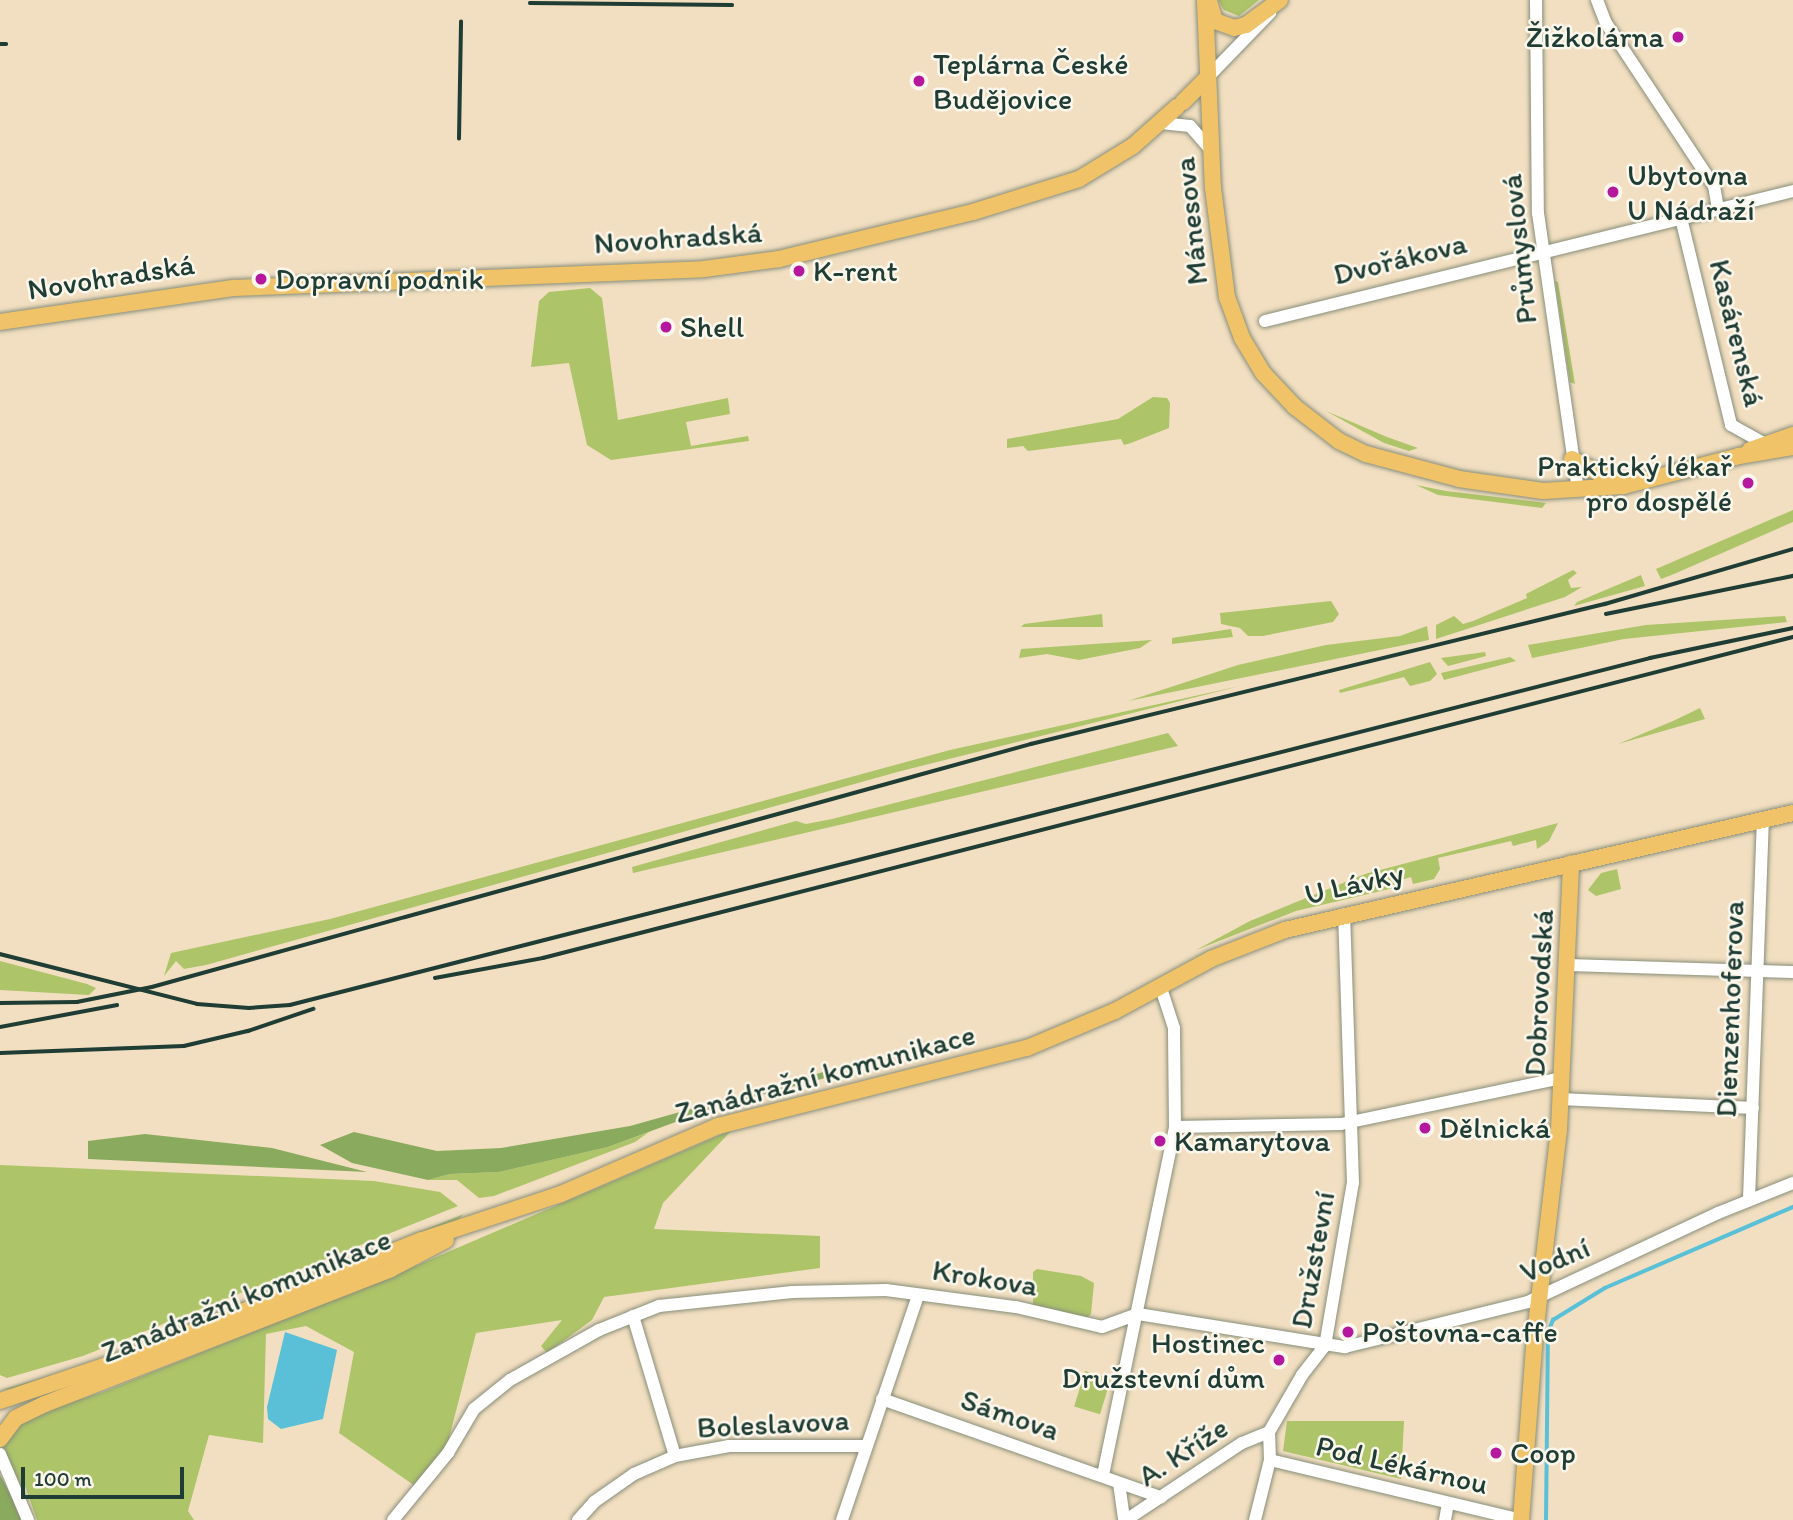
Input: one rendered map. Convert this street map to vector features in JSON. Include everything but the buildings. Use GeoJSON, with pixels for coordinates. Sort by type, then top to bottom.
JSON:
{"type":"FeatureCollection","features":[{"type":"Feature","properties":{"kind":"main road"},"geometry":{"type":"LineString","coordinates":[[1207,0],[1215,21],[1234,28],[1246,25],[1281,0]]}},
{"type":"Feature","properties":{"kind":"main road","name":"Mánesova"},"geometry":{"type":"LineString","coordinates":[[1207,0],[1211,150],[1218,252],[1227,296],[1242,338],[1263,373],[1295,407],[1339,441],[1366,454],[1460,479],[1522,489],[1578,490],[1623,486],[1739,456]]}},
{"type":"Feature","properties":{"kind":"main road","name":"Novohradská"},"geometry":{"type":"LineString","coordinates":[[0,323],[154,296],[234,288],[704,269],[779,259],[972,212],[1075,180],[1107,164],[1161,123],[1207,78]]}},
{"type":"Feature","properties":{"kind":"main road"},"geometry":{"type":"LineString","coordinates":[[1739,456],[1763,443],[1793,435]]}},
{"type":"Feature","properties":{"kind":"main road"},"geometry":{"type":"LineString","coordinates":[[1739,456],[1793,447]]}},
{"type":"Feature","properties":{"kind":"main road"},"geometry":{"type":"LineString","coordinates":[[1572,459],[1623,486]]}},
{"type":"Feature","properties":{"kind":"main road"},"geometry":{"type":"LineString","coordinates":[[1571,863],[1793,813]]}},
{"type":"Feature","properties":{"kind":"main road","name":"U Lávky"},"geometry":{"type":"LineString","coordinates":[[1161,988],[1247,943],[1344,914],[1571,863]]}},
{"type":"Feature","properties":{"kind":"main road","name":"Dobrovodská"},"geometry":{"type":"LineString","coordinates":[[1521,1520],[1540,1297],[1561,1099],[1571,863]]}},
{"type":"Feature","properties":{"kind":"main road","name":"Zanádražní komunikace"},"geometry":{"type":"LineString","coordinates":[[0,1438],[16,1418],[45,1404],[391,1269],[464,1230],[718,1126],[1027,1048],[1161,988]]}},
{"type":"Feature","properties":{"kind":"main road","name":"Zanádražní komunikace"},"geometry":{"type":"LineString","coordinates":[[0,1403],[49,1387],[422,1240],[464,1230]]}},
{"type":"Feature","properties":{"kind":"main road","name":"Zanádražní komunikace"},"geometry":{"type":"LineString","coordinates":[[0,1395],[49,1387]]}},
{"type":"Feature","properties":{"kind":"main road"},"geometry":{"type":"LineString","coordinates":[[0,1403],[0,1421]]}},
{"type":"Feature","properties":{"kind":"main road","name":"Zanádražní komunikace"},"geometry":{"type":"LineString","coordinates":[[0,1421],[10,1411],[45,1404]]}},
{"type":"Feature","properties":{"kind":"street","name":"Novohradská"},"geometry":{"type":"LineString","coordinates":[[1207,78],[1281,0]]}},
{"type":"Feature","properties":{"kind":"street","name":"Průmyslová"},"geometry":{"type":"LineString","coordinates":[[1536,0],[1535,144],[1542,250],[1578,490]]}},
{"type":"Feature","properties":{"kind":"street"},"geometry":{"type":"LineString","coordinates":[[1597,0],[1606,23],[1714,186],[1718,209]]}},
{"type":"Feature","properties":{"kind":"street"},"geometry":{"type":"LineString","coordinates":[[1161,123],[1189,126],[1211,150]]}},
{"type":"Feature","properties":{"kind":"street","name":"Dvořákova"},"geometry":{"type":"LineString","coordinates":[[1265,321],[1542,250],[1793,191]]}},
{"type":"Feature","properties":{"kind":"street","name":"Kasárenská"},"geometry":{"type":"LineString","coordinates":[[1681,218],[1731,425],[1763,443]]}},
{"type":"Feature","properties":{"kind":"street","name":"Dienzenhoferova"},"geometry":{"type":"LineString","coordinates":[[1749,1199],[1763,820]]}},
{"type":"Feature","properties":{"kind":"street","name":"Družstevní"},"geometry":{"type":"LineString","coordinates":[[1269,1432],[1302,1375],[1325,1346],[1353,1183],[1344,914]]}},
{"type":"Feature","properties":{"kind":"street"},"geometry":{"type":"LineString","coordinates":[[1567,965],[1793,972]]}},
{"type":"Feature","properties":{"kind":"street"},"geometry":{"type":"LineString","coordinates":[[1103,1475],[1175,1127],[1174,1028],[1161,988]]}},
{"type":"Feature","properties":{"kind":"street"},"geometry":{"type":"LineString","coordinates":[[1175,1127],[1351,1121],[1562,1078]]}},
{"type":"Feature","properties":{"kind":"street"},"geometry":{"type":"LineString","coordinates":[[1561,1099],[1753,1108]]}},
{"type":"Feature","properties":{"kind":"street","name":"Vodní"},"geometry":{"type":"LineString","coordinates":[[1325,1346],[1355,1344],[1540,1297],[1749,1199],[1793,1183]]}},
{"type":"Feature","properties":{"kind":"street","name":"Krokova"},"geometry":{"type":"LineString","coordinates":[[393,1520],[448,1453],[474,1409],[510,1380],[634,1315],[682,1301],[792,1292],[886,1290],[1016,1307],[1102,1327],[1138,1314],[1325,1346]]}},
{"type":"Feature","properties":{"kind":"street"},"geometry":{"type":"LineString","coordinates":[[842,1520],[918,1295]]}},
{"type":"Feature","properties":{"kind":"street"},"geometry":{"type":"LineString","coordinates":[[634,1315],[675,1455]]}},
{"type":"Feature","properties":{"kind":"street","name":"Sámova"},"geometry":{"type":"LineString","coordinates":[[883,1399],[1161,1497]]}},
{"type":"Feature","properties":{"kind":"street"},"geometry":{"type":"LineString","coordinates":[[1255,1520],[1270,1460],[1269,1432]]}},
{"type":"Feature","properties":{"kind":"street","name":"A. Kříže"},"geometry":{"type":"LineString","coordinates":[[1125,1520],[1242,1443],[1269,1432]]}},
{"type":"Feature","properties":{"kind":"street","name":"Boleslavova"},"geometry":{"type":"LineString","coordinates":[[578,1520],[594,1502],[634,1474],[675,1455],[729,1446],[866,1446]]}},
{"type":"Feature","properties":{"kind":"street"},"geometry":{"type":"LineString","coordinates":[[0,1454],[2,1466],[28,1520]]}},
{"type":"Feature","properties":{"kind":"street","name":"Pod Lékárnou"},"geometry":{"type":"LineString","coordinates":[[1270,1460],[1521,1520]]}},
{"type":"Feature","properties":{"kind":"street"},"geometry":{"type":"LineString","coordinates":[[1119,1483],[1125,1520]]}},
{"type":"Feature","properties":{"kind":"street"},"geometry":{"type":"LineString","coordinates":[[1445,1520],[1448,1503]]}},
{"type":"Feature","properties":{"kind":"green space"},"geometry":{"type":"Polygon","coordinates":[[[1218,0],[1259,0],[1239,16],[1224,10],[1218,0]]]}},
{"type":"Feature","properties":{"kind":"green space"},"geometry":{"type":"Polygon","coordinates":[[[1555,281],[1558,282],[1575,384],[1570,382],[1555,281]]]}},
{"type":"Feature","properties":{"kind":"green space"},"geometry":{"type":"Polygon","coordinates":[[[590,288],[602,298],[618,420],[728,398],[730,414],[686,422],[691,446],[748,436],[749,441],[611,460],[587,445],[569,363],[531,367],[539,301],[549,292],[590,288]]]}},
{"type":"Feature","properties":{"kind":"green space"},"geometry":{"type":"Polygon","coordinates":[[[1153,397],[1167,398],[1170,403],[1169,428],[1131,443],[1124,445],[1121,439],[1028,451],[1023,446],[1007,448],[1007,439],[1118,419],[1153,397]]]}},
{"type":"Feature","properties":{"kind":"green space"},"geometry":{"type":"Polygon","coordinates":[[[1326,411],[1418,448],[1409,451],[1384,443],[1326,411]]]}},
{"type":"Feature","properties":{"kind":"green space"},"geometry":{"type":"Polygon","coordinates":[[[1416,485],[1546,503],[1542,508],[1438,495],[1416,485]]]}},
{"type":"Feature","properties":{"kind":"green space"},"geometry":{"type":"Polygon","coordinates":[[[1793,510],[1793,522],[1674,574],[1661,579],[1656,569],[1793,510]]]}},
{"type":"Feature","properties":{"kind":"green space"},"geometry":{"type":"Polygon","coordinates":[[[1573,570],[1577,573],[1568,580],[1571,588],[1582,587],[1565,597],[1436,639],[1436,625],[1454,616],[1463,624],[1473,621],[1527,598],[1526,594],[1573,570]]]}},
{"type":"Feature","properties":{"kind":"green space"},"geometry":{"type":"Polygon","coordinates":[[[1641,575],[1645,586],[1574,606],[1577,602],[1641,575]]]}},
{"type":"Feature","properties":{"kind":"green space"},"geometry":{"type":"Polygon","coordinates":[[[1331,601],[1339,614],[1333,622],[1263,636],[1248,636],[1240,628],[1221,624],[1220,613],[1331,601]]]}},
{"type":"Feature","properties":{"kind":"green space"},"geometry":{"type":"Polygon","coordinates":[[[1102,614],[1103,627],[1021,627],[1024,624],[1102,614]]]}},
{"type":"Feature","properties":{"kind":"green space"},"geometry":{"type":"Polygon","coordinates":[[[1785,616],[1787,622],[1624,639],[1532,658],[1528,645],[1646,625],[1785,616]]]}},
{"type":"Feature","properties":{"kind":"green space"},"geometry":{"type":"Polygon","coordinates":[[[1427,626],[1429,640],[1128,701],[1238,665],[1326,645],[1400,636],[1427,626]]]}},
{"type":"Feature","properties":{"kind":"green space"},"geometry":{"type":"Polygon","coordinates":[[[1231,629],[1233,637],[1172,644],[1172,638],[1231,629]]]}},
{"type":"Feature","properties":{"kind":"green space"},"geometry":{"type":"Polygon","coordinates":[[[1152,640],[1140,648],[1079,660],[1047,654],[1019,658],[1021,649],[1152,640]]]}},
{"type":"Feature","properties":{"kind":"green space"},"geometry":{"type":"Polygon","coordinates":[[[1485,652],[1486,656],[1448,666],[1441,658],[1485,652]]]}},
{"type":"Feature","properties":{"kind":"green space"},"geometry":{"type":"Polygon","coordinates":[[[1510,657],[1516,661],[1444,680],[1441,673],[1510,657]]]}},
{"type":"Feature","properties":{"kind":"green space"},"geometry":{"type":"Polygon","coordinates":[[[1430,662],[1437,674],[1430,681],[1410,686],[1404,677],[1340,693],[1339,690],[1430,662]]]}},
{"type":"Feature","properties":{"kind":"green space"},"geometry":{"type":"Polygon","coordinates":[[[1240,686],[901,771],[206,965],[184,969],[176,961],[164,976],[171,953],[330,919],[950,750],[1240,686]]]}},
{"type":"Feature","properties":{"kind":"green space"},"geometry":{"type":"Polygon","coordinates":[[[1700,708],[1705,719],[1618,744],[1673,721],[1700,708]]]}},
{"type":"Feature","properties":{"kind":"green space"},"geometry":{"type":"Polygon","coordinates":[[[1168,733],[1178,746],[633,873],[632,867],[796,821],[806,824],[832,819],[1168,733]]]}},
{"type":"Feature","properties":{"kind":"green space"},"geometry":{"type":"Polygon","coordinates":[[[1558,823],[1549,841],[1537,849],[1536,840],[1513,846],[1511,841],[1438,858],[1440,869],[1434,879],[1413,884],[1411,877],[1398,881],[1398,887],[1296,911],[1196,950],[1250,921],[1365,874],[1558,823]]]}},
{"type":"Feature","properties":{"kind":"green space"},"geometry":{"type":"Polygon","coordinates":[[[1617,869],[1621,889],[1596,896],[1588,890],[1601,873],[1617,869]]]}},
{"type":"Feature","properties":{"kind":"green space"},"geometry":{"type":"Polygon","coordinates":[[[0,961],[96,988],[89,995],[0,990],[0,961]]]}},
{"type":"Feature","properties":{"kind":"green space"},"geometry":{"type":"Polygon","coordinates":[[[827,1071],[833,1076],[716,1107],[608,1147],[499,1172],[450,1174],[428,1180],[352,1163],[320,1145],[354,1132],[437,1151],[501,1148],[630,1126],[827,1071]]]}},
{"type":"Feature","properties":{"kind":"green space"},"geometry":{"type":"Polygon","coordinates":[[[732,1130],[663,1203],[654,1229],[820,1236],[820,1268],[604,1297],[592,1320],[547,1353],[541,1346],[562,1320],[476,1333],[446,1450],[415,1486],[339,1433],[354,1352],[306,1326],[266,1334],[263,1443],[209,1435],[188,1511],[194,1520],[37,1520],[24,1483],[21,1493],[2,1445],[12,1429],[32,1415],[103,1392],[399,1273],[732,1130]]]}},
{"type":"Feature","properties":{"kind":"green space"},"geometry":{"type":"Polygon","coordinates":[[[649,1132],[635,1142],[494,1196],[479,1198],[457,1180],[428,1180],[450,1174],[499,1172],[608,1147],[649,1132]]]}},
{"type":"Feature","properties":{"kind":"green space"},"geometry":{"type":"Polygon","coordinates":[[[145,1134],[272,1148],[367,1172],[88,1159],[88,1141],[145,1134]]]}},
{"type":"Feature","properties":{"kind":"green space"},"geometry":{"type":"Polygon","coordinates":[[[0,1165],[374,1181],[440,1192],[458,1206],[83,1356],[7,1378],[0,1375],[0,1165]]]}},
{"type":"Feature","properties":{"kind":"green space"},"geometry":{"type":"Polygon","coordinates":[[[464,1214],[452,1225],[417,1234],[120,1355],[29,1387],[0,1390],[78,1368],[464,1214]]]}},
{"type":"Feature","properties":{"kind":"green space"},"geometry":{"type":"Polygon","coordinates":[[[1037,1269],[1081,1276],[1094,1283],[1091,1314],[1087,1318],[1033,1306],[1033,1272],[1037,1269]]]}},
{"type":"Feature","properties":{"kind":"green space"},"geometry":{"type":"Polygon","coordinates":[[[1085,1371],[1111,1379],[1100,1414],[1074,1406],[1085,1371]]]}},
{"type":"Feature","properties":{"kind":"green space"},"geometry":{"type":"Polygon","coordinates":[[[1287,1421],[1404,1421],[1401,1479],[1283,1451],[1287,1421]]]}},
{"type":"Feature","properties":{"kind":"green space"},"geometry":{"type":"Polygon","coordinates":[[[0,1475],[14,1501],[21,1520],[0,1520],[0,1475]]]}},
{"type":"Feature","properties":{"kind":"water"},"geometry":{"type":"Polygon","coordinates":[[[285,1332],[337,1350],[323,1419],[281,1429],[268,1419],[267,1407],[285,1332]]]}},
{"type":"Feature","properties":{"kind":"waterway"},"geometry":{"type":"LineString","coordinates":[[1546,1520],[1548,1333],[1553,1320],[1605,1288],[1793,1207]]}},
{"type":"Feature","properties":{"kind":"railway"},"geometry":{"type":"LineString","coordinates":[[530,3],[732,5]]}},
{"type":"Feature","properties":{"kind":"railway"},"geometry":{"type":"LineString","coordinates":[[459,139],[461,22]]}},
{"type":"Feature","properties":{"kind":"railway"},"geometry":{"type":"LineString","coordinates":[[0,44],[6,44]]}},
{"type":"Feature","properties":{"kind":"railway"},"geometry":{"type":"LineString","coordinates":[[0,1003],[77,1002],[152,987],[1031,744],[1605,604],[1793,549]]}},
{"type":"Feature","properties":{"kind":"railway"},"geometry":{"type":"LineString","coordinates":[[1606,614],[1793,576]]}},
{"type":"Feature","properties":{"kind":"railway"},"geometry":{"type":"LineString","coordinates":[[0,954],[197,1004],[249,1008],[290,1005],[1650,658],[1793,628]]}},
{"type":"Feature","properties":{"kind":"railway"},"geometry":{"type":"LineString","coordinates":[[435,978],[543,958],[1793,637]]}},
{"type":"Feature","properties":{"kind":"railway"},"geometry":{"type":"LineString","coordinates":[[0,1027],[117,1005]]}},
{"type":"Feature","properties":{"kind":"railway"},"geometry":{"type":"LineString","coordinates":[[0,1053],[184,1046],[248,1031],[313,1009]]}},
{"type":"Feature","properties":{"kind":"place","name":"Žižkolárna"},"geometry":{"type":"Point","coordinates":[1678,37]}},
{"type":"Feature","properties":{"kind":"place","name":"Teplárna České Budějovice"},"geometry":{"type":"Point","coordinates":[919,81]}},
{"type":"Feature","properties":{"kind":"place","name":"Ubytovna U Nádraží"},"geometry":{"type":"Point","coordinates":[1613,192]}},
{"type":"Feature","properties":{"kind":"place","name":"K-rent"},"geometry":{"type":"Point","coordinates":[799,271]}},
{"type":"Feature","properties":{"kind":"place","name":"Dopravní podnik"},"geometry":{"type":"Point","coordinates":[261,279]}},
{"type":"Feature","properties":{"kind":"place","name":"Shell"},"geometry":{"type":"Point","coordinates":[666,327]}},
{"type":"Feature","properties":{"kind":"place","name":"Praktický lékař pro dospělé"},"geometry":{"type":"Point","coordinates":[1748,483]}},
{"type":"Feature","properties":{"kind":"place","name":"Dělnická"},"geometry":{"type":"Point","coordinates":[1425,1128]}},
{"type":"Feature","properties":{"kind":"place","name":"Kamarytova"},"geometry":{"type":"Point","coordinates":[1160,1141]}},
{"type":"Feature","properties":{"kind":"place","name":"Poštovna-caffe"},"geometry":{"type":"Point","coordinates":[1348,1332]}},
{"type":"Feature","properties":{"kind":"place","name":"Hostinec Družstevní dům"},"geometry":{"type":"Point","coordinates":[1279,1360]}},
{"type":"Feature","properties":{"kind":"place","name":"Coop"},"geometry":{"type":"Point","coordinates":[1496,1453]}}]}
